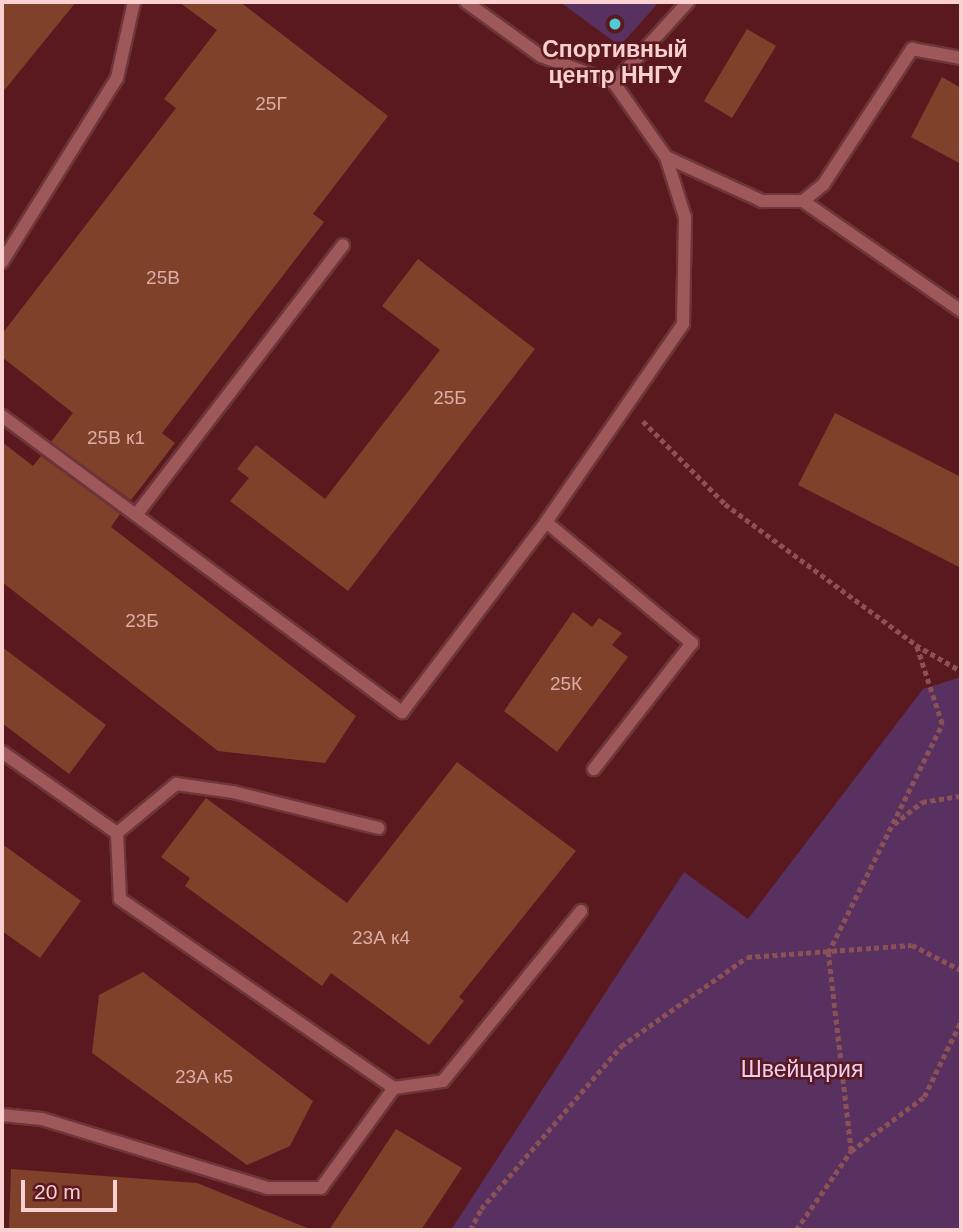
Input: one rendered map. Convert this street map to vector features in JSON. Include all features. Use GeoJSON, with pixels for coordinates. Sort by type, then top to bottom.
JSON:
{"type":"FeatureCollection","features":[{"type":"Feature","properties":{"kind":"lane"},"geometry":{"type":"LineString","coordinates":[[2,262],[117,78],[134,2]]}},
{"type":"Feature","properties":{"kind":"lane"},"geometry":{"type":"LineString","coordinates":[[2,416],[402,712],[547,522],[683,324],[685,218],[666,157],[614,83],[541,56],[466,2]]}},
{"type":"Feature","properties":{"kind":"lane"},"geometry":{"type":"LineString","coordinates":[[614,83],[688,2]]}},
{"type":"Feature","properties":{"kind":"lane"},"geometry":{"type":"LineString","coordinates":[[803,201],[822,185],[912,49],[961,58]]}},
{"type":"Feature","properties":{"kind":"lane"},"geometry":{"type":"LineString","coordinates":[[666,157],[762,201],[803,201],[961,310]]}},
{"type":"Feature","properties":{"kind":"lane"},"geometry":{"type":"LineString","coordinates":[[136,515],[343,245]]}},
{"type":"Feature","properties":{"kind":"lane"},"geometry":{"type":"LineString","coordinates":[[547,522],[692,643],[594,769]]}},
{"type":"Feature","properties":{"kind":"lane"},"geometry":{"type":"LineString","coordinates":[[2,751],[117,833]]}},
{"type":"Feature","properties":{"kind":"lane"},"geometry":{"type":"LineString","coordinates":[[117,833],[176,784],[233,792],[379,828]]}},
{"type":"Feature","properties":{"kind":"lane"},"geometry":{"type":"LineString","coordinates":[[117,833],[120,899],[394,1088],[443,1081],[581,911]]}},
{"type":"Feature","properties":{"kind":"lane"},"geometry":{"type":"LineString","coordinates":[[2,1115],[42,1119],[268,1188],[321,1188],[394,1088]]}},
{"type":"Feature","properties":{"kind":"path"},"geometry":{"type":"LineString","coordinates":[[627,406],[726,504],[916,645],[961,671]]}},
{"type":"Feature","properties":{"kind":"path"},"geometry":{"type":"LineString","coordinates":[[851,1151],[828,953],[942,724],[916,645]]}},
{"type":"Feature","properties":{"kind":"path"},"geometry":{"type":"LineString","coordinates":[[891,827],[922,802],[961,796]]}},
{"type":"Feature","properties":{"kind":"path"},"geometry":{"type":"LineString","coordinates":[[470,1230],[481,1209],[621,1046],[747,957],[912,945],[961,970]]}},
{"type":"Feature","properties":{"kind":"path"},"geometry":{"type":"LineString","coordinates":[[796,1230],[851,1151],[924,1097],[961,1021]]}},
{"type":"Feature","properties":{"kind":"green space","name":"Спортивный центр ННГУ"},"geometry":{"type":"Polygon","coordinates":[[[560,2],[659,2],[620,46],[560,2]]]}},
{"type":"Feature","properties":{"kind":"green space","name":"Швейцария"},"geometry":{"type":"Polygon","coordinates":[[[961,677],[961,1230],[451,1230],[684,872],[748,919],[923,689],[961,677]]]}},
{"type":"Feature","properties":{"kind":"building"},"geometry":{"type":"Polygon","coordinates":[[[2,2],[76,2],[2,93],[2,2]]]}},
{"type":"Feature","properties":{"kind":"building"},"geometry":{"type":"Polygon","coordinates":[[[179,2],[240,2],[388,116],[313,214],[324,222],[162,433],[175,443],[131,500],[51,442],[73,413],[2,357],[2,334],[176,108],[164,99],[217,30],[179,2]]]}},
{"type":"Feature","properties":{"kind":"building"},"geometry":{"type":"Polygon","coordinates":[[[747,29],[776,46],[732,118],[704,101],[747,29]]]}},
{"type":"Feature","properties":{"kind":"building"},"geometry":{"type":"Polygon","coordinates":[[[942,77],[961,88],[961,164],[911,137],[942,77]]]}},
{"type":"Feature","properties":{"kind":"building"},"geometry":{"type":"Polygon","coordinates":[[[418,259],[535,349],[348,591],[230,501],[249,478],[237,469],[256,445],[325,499],[440,350],[382,306],[418,259]]]}},
{"type":"Feature","properties":{"kind":"building"},"geometry":{"type":"Polygon","coordinates":[[[835,413],[961,477],[961,568],[798,485],[835,413]]]}},
{"type":"Feature","properties":{"kind":"building"},"geometry":{"type":"Polygon","coordinates":[[[2,442],[33,466],[41,456],[120,514],[111,527],[356,716],[325,763],[218,751],[2,582],[2,442]]]}},
{"type":"Feature","properties":{"kind":"building"},"geometry":{"type":"Polygon","coordinates":[[[573,612],[592,627],[599,618],[622,633],[612,645],[628,657],[557,752],[504,711],[573,612]]]}},
{"type":"Feature","properties":{"kind":"building"},"geometry":{"type":"Polygon","coordinates":[[[2,647],[106,725],[69,774],[2,723],[2,647]]]}},
{"type":"Feature","properties":{"kind":"building"},"geometry":{"type":"Polygon","coordinates":[[[457,762],[576,851],[459,997],[464,1001],[429,1045],[331,973],[322,986],[185,886],[190,878],[161,857],[206,798],[347,903],[457,762]]]}},
{"type":"Feature","properties":{"kind":"building"},"geometry":{"type":"Polygon","coordinates":[[[2,844],[81,901],[40,958],[2,931],[2,844]]]}},
{"type":"Feature","properties":{"kind":"building"},"geometry":{"type":"Polygon","coordinates":[[[143,972],[313,1101],[290,1146],[247,1165],[92,1053],[99,995],[143,972]]]}},
{"type":"Feature","properties":{"kind":"building"},"geometry":{"type":"Polygon","coordinates":[[[396,1129],[462,1168],[421,1230],[329,1230],[396,1129]]]}},
{"type":"Feature","properties":{"kind":"building"},"geometry":{"type":"Polygon","coordinates":[[[11,1169],[197,1183],[312,1230],[9,1230],[11,1169]]]}},
{"type":"Feature","properties":{"kind":"place","name":"Спортивный центр ННГУ"},"geometry":{"type":"Point","coordinates":[615,24]}}]}
